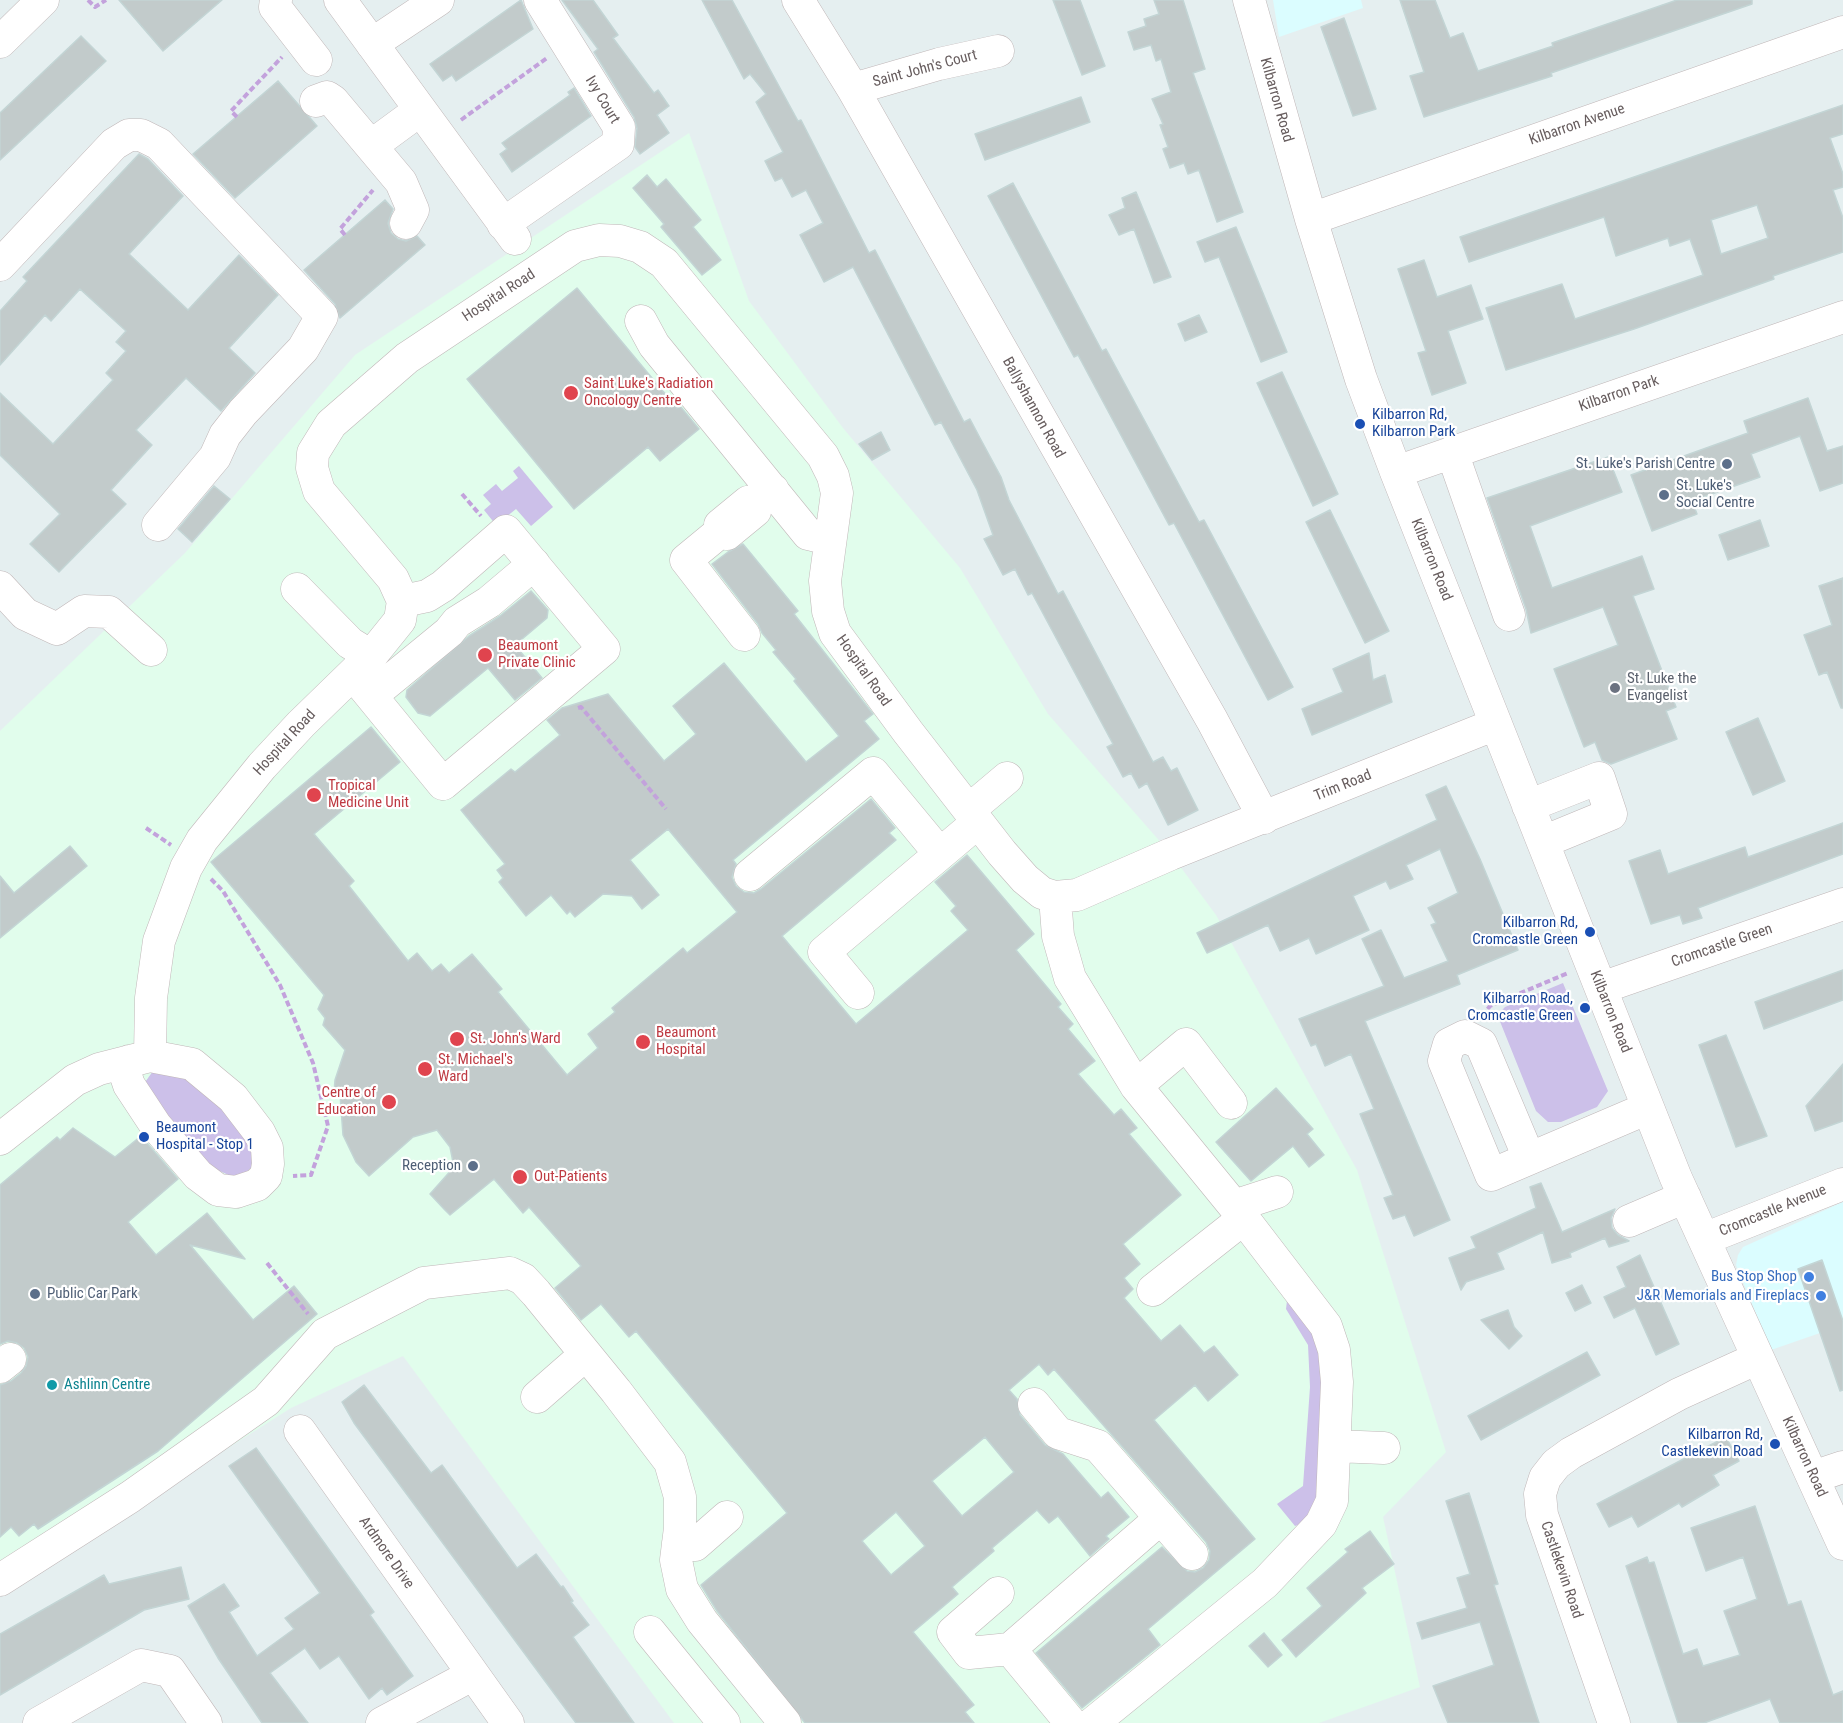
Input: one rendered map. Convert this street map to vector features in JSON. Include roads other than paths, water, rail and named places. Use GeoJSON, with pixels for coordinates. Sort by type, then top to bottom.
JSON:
{"type":"FeatureCollection","features":[{"type":"Feature","properties":{"kind":"street"},"geometry":{"type":"LineString","coordinates":[[0,42],[43,0]]}},
{"type":"Feature","properties":{"kind":"street"},"geometry":{"type":"LineString","coordinates":[[276,0],[275,8],[308,51]]}},
{"type":"Feature","properties":{"kind":"street","name":"Ivy Court"},"geometry":{"type":"LineString","coordinates":[[340,0],[509,231],[618,144],[619,127],[540,0]]}},
{"type":"Feature","properties":{"kind":"street"},"geometry":{"type":"LineString","coordinates":[[372,44],[438,0]]}},
{"type":"Feature","properties":{"kind":"street","name":"Ballyshannon Road"},"geometry":{"type":"LineString","coordinates":[[798,0],[853,89],[1217,730],[1264,818]]}},
{"type":"Feature","properties":{"kind":"street","name":"Kilbarron Road"},"geometry":{"type":"LineString","coordinates":[[1250,0],[1263,56],[1311,219],[1361,379],[1396,472],[1685,1197],[1843,1544]]}},
{"type":"Feature","properties":{"kind":"street","name":"Kilbarron Avenue"},"geometry":{"type":"LineString","coordinates":[[1311,219],[1843,32]]}},
{"type":"Feature","properties":{"kind":"street","name":"Saint John's Court"},"geometry":{"type":"LineString","coordinates":[[853,89],[939,64],[998,51]]}},
{"type":"Feature","properties":{"kind":"street"},"geometry":{"type":"LineString","coordinates":[[316,101],[327,97],[333,101],[401,182],[413,210],[406,223]]}},
{"type":"Feature","properties":{"kind":"street"},"geometry":{"type":"LineString","coordinates":[[381,157],[420,110]]}},
{"type":"Feature","properties":{"kind":"street"},"geometry":{"type":"LineString","coordinates":[[0,266],[114,144],[129,135],[141,135],[159,144],[322,316],[303,349],[243,412],[225,435],[216,457],[158,525]]}},
{"type":"Feature","properties":{"kind":"street","name":"Hospital Road"},"geometry":{"type":"LineString","coordinates":[[139,1059],[192,1064],[233,1098],[260,1132],[267,1148],[266,1176],[257,1185],[236,1192],[218,1190],[198,1176],[156,1126],[133,1092],[125,1073],[139,1059],[159,941],[191,859],[202,840],[262,766],[301,724],[365,675],[400,620],[403,601],[393,579],[318,491],[312,468],[313,453],[331,424],[407,358],[575,246],[599,240],[620,241],[640,246],[664,263],[823,456],[833,476],[837,492],[825,581],[828,611],[835,633],[849,655],[1025,879],[1042,893],[1055,897]]}},
{"type":"Feature","properties":{"kind":"street","name":"Kilbarron Park"},"geometry":{"type":"LineString","coordinates":[[1396,472],[1843,316]]}},
{"type":"Feature","properties":{"kind":"street"},"geometry":{"type":"LineString","coordinates":[[641,321],[654,345],[764,497],[808,534],[829,539]]}},
{"type":"Feature","properties":{"kind":"street"},"geometry":{"type":"LineString","coordinates":[[1452,452],[1509,615]]}},
{"type":"Feature","properties":{"kind":"street"},"geometry":{"type":"LineString","coordinates":[[744,635],[686,560],[720,532],[727,534],[755,511],[764,497]]}},
{"type":"Feature","properties":{"kind":"street"},"geometry":{"type":"LineString","coordinates":[[297,589],[350,643],[365,675],[443,784],[604,649],[506,531],[427,596],[403,601]]}},
{"type":"Feature","properties":{"kind":"street"},"geometry":{"type":"LineString","coordinates":[[365,675],[449,632],[457,622],[489,602],[534,564]]}},
{"type":"Feature","properties":{"kind":"street"},"geometry":{"type":"LineString","coordinates":[[0,587],[26,614],[57,629],[84,611],[110,612],[151,650]]}},
{"type":"Feature","properties":{"kind":"street","name":"Trim Road"},"geometry":{"type":"LineString","coordinates":[[1055,897],[1077,895],[1496,724]]}},
{"type":"Feature","properties":{"kind":"street"},"geometry":{"type":"LineString","coordinates":[[750,875],[873,773],[940,854]]}},
{"type":"Feature","properties":{"kind":"street"},"geometry":{"type":"LineString","coordinates":[[858,993],[824,952],[940,854],[1007,778]]}},
{"type":"Feature","properties":{"kind":"street"},"geometry":{"type":"LineString","coordinates":[[1528,806],[1599,778],[1611,814],[1543,842]]}},
{"type":"Feature","properties":{"kind":"street"},"geometry":{"type":"LineString","coordinates":[[1055,897],[1058,936],[1070,978],[1136,1086],[1239,1213],[1326,1326],[1334,1350],[1337,1382],[1332,1501],[1321,1524],[1301,1548],[1265,1583],[1093,1723]]}},
{"type":"Feature","properties":{"kind":"street","name":"Cromcastle Green"},"geometry":{"type":"LineString","coordinates":[[1596,976],[1843,904]]}},
{"type":"Feature","properties":{"kind":"street"},"geometry":{"type":"LineString","coordinates":[[1529,1158],[1481,1044],[1465,1036],[1449,1044],[1443,1061],[1491,1175],[1648,1108]]}},
{"type":"Feature","properties":{"kind":"street"},"geometry":{"type":"LineString","coordinates":[[1136,1086],[1186,1044],[1231,1103]]}},
{"type":"Feature","properties":{"kind":"street"},"geometry":{"type":"LineString","coordinates":[[3,1130],[75,1080],[99,1069],[139,1059]]}},
{"type":"Feature","properties":{"kind":"street","name":"Cromcastle Avenue"},"geometry":{"type":"LineString","coordinates":[[1704,1239],[1843,1184]]}},
{"type":"Feature","properties":{"kind":"street"},"geometry":{"type":"LineString","coordinates":[[1153,1290],[1239,1213],[1277,1192]]}},
{"type":"Feature","properties":{"kind":"street"},"geometry":{"type":"LineString","coordinates":[[1629,1221],[1685,1197]]}},
{"type":"Feature","properties":{"kind":"street"},"geometry":{"type":"LineString","coordinates":[[0,1580],[130,1497],[266,1401],[325,1334],[424,1283],[510,1274],[523,1279],[536,1293],[670,1462],[680,1497],[676,1560],[682,1590],[702,1621],[785,1723]]}},
{"type":"Feature","properties":{"kind":"street"},"geometry":{"type":"LineString","coordinates":[[537,1397],[585,1355]]}},
{"type":"Feature","properties":{"kind":"street","name":"Castlekevin Road"},"geometry":{"type":"LineString","coordinates":[[1614,1723],[1542,1515],[1540,1494],[1545,1478],[1556,1464],[1571,1453],[1679,1394],[1758,1358]]}},
{"type":"Feature","properties":{"kind":"street"},"geometry":{"type":"LineString","coordinates":[[1034,1404],[1058,1433],[1098,1446],[1192,1554]]}},
{"type":"Feature","properties":{"kind":"street","name":"Ardmore Drive"},"geometry":{"type":"LineString","coordinates":[[300,1431],[508,1723]]}},
{"type":"Feature","properties":{"kind":"street"},"geometry":{"type":"LineString","coordinates":[[1335,1446],[1384,1448]]}},
{"type":"Feature","properties":{"kind":"street"},"geometry":{"type":"LineString","coordinates":[[1813,1477],[1843,1467]]}},
{"type":"Feature","properties":{"kind":"street"},"geometry":{"type":"LineString","coordinates":[[678,1543],[695,1545],[727,1517]]}},
{"type":"Feature","properties":{"kind":"street"},"geometry":{"type":"LineString","coordinates":[[998,1593],[953,1632],[969,1653],[1010,1649],[1161,1518]]}},
{"type":"Feature","properties":{"kind":"street"},"geometry":{"type":"LineString","coordinates":[[702,1621],[658,1642],[724,1723]]}},
{"type":"Feature","properties":{"kind":"street"},"geometry":{"type":"LineString","coordinates":[[1010,1649],[1071,1723]]}},
{"type":"Feature","properties":{"kind":"street"},"geometry":{"type":"LineString","coordinates":[[39,1723],[141,1665],[170,1671],[206,1723]]}},
{"type":"Feature","properties":{"kind":"street"},"geometry":{"type":"LineString","coordinates":[[382,1723],[472,1675]]}},
{"type":"Feature","properties":{"kind":"place","name":"Saint Luke's Radiation Oncology Centre"},"geometry":{"type":"Point","coordinates":[571,393]}},
{"type":"Feature","properties":{"kind":"place","name":"Kilbarron Rd, Kilbarron Park"},"geometry":{"type":"Point","coordinates":[1360,424]}},
{"type":"Feature","properties":{"kind":"place","name":"St. Luke's Parish Centre"},"geometry":{"type":"Point","coordinates":[1727,464]}},
{"type":"Feature","properties":{"kind":"place","name":"St. Luke's Social Centre"},"geometry":{"type":"Point","coordinates":[1664,495]}},
{"type":"Feature","properties":{"kind":"place","name":"Beaumont Private Clinic"},"geometry":{"type":"Point","coordinates":[485,655]}},
{"type":"Feature","properties":{"kind":"place","name":"St. Luke the Evangelist"},"geometry":{"type":"Point","coordinates":[1615,688]}},
{"type":"Feature","properties":{"kind":"place","name":"Tropical Medicine Unit"},"geometry":{"type":"Point","coordinates":[314,795]}},
{"type":"Feature","properties":{"kind":"place","name":"Kilbarron Rd, Cromcastle Green"},"geometry":{"type":"Point","coordinates":[1590,932]}},
{"type":"Feature","properties":{"kind":"place","name":"Kilbarron Road, Cromcastle Green"},"geometry":{"type":"Point","coordinates":[1585,1008]}},
{"type":"Feature","properties":{"kind":"place","name":"St. John's Ward"},"geometry":{"type":"Point","coordinates":[457,1039]}},
{"type":"Feature","properties":{"kind":"place","name":"Beaumont Hospital"},"geometry":{"type":"Point","coordinates":[643,1042]}},
{"type":"Feature","properties":{"kind":"place","name":"St. Michael's Ward"},"geometry":{"type":"Point","coordinates":[425,1069]}},
{"type":"Feature","properties":{"kind":"place","name":"Centre of Education"},"geometry":{"type":"Point","coordinates":[389,1102]}},
{"type":"Feature","properties":{"kind":"place","name":"Beaumont Hospital - Stop 1"},"geometry":{"type":"Point","coordinates":[144,1137]}},
{"type":"Feature","properties":{"kind":"place","name":"Reception"},"geometry":{"type":"Point","coordinates":[473,1166]}},
{"type":"Feature","properties":{"kind":"place","name":"Out-Patients"},"geometry":{"type":"Point","coordinates":[520,1177]}},
{"type":"Feature","properties":{"kind":"place","name":"Bus Stop Shop"},"geometry":{"type":"Point","coordinates":[1809,1277]}},
{"type":"Feature","properties":{"kind":"place","name":"Public Car Park"},"geometry":{"type":"Point","coordinates":[35,1294]}},
{"type":"Feature","properties":{"kind":"place","name":"J&R Memorials and Fireplacs"},"geometry":{"type":"Point","coordinates":[1821,1296]}},
{"type":"Feature","properties":{"kind":"place","name":"Ashlinn Centre"},"geometry":{"type":"Point","coordinates":[52,1385]}},
{"type":"Feature","properties":{"kind":"place","name":"Kilbarron Rd, Castlekevin Road"},"geometry":{"type":"Point","coordinates":[1775,1444]}}]}
